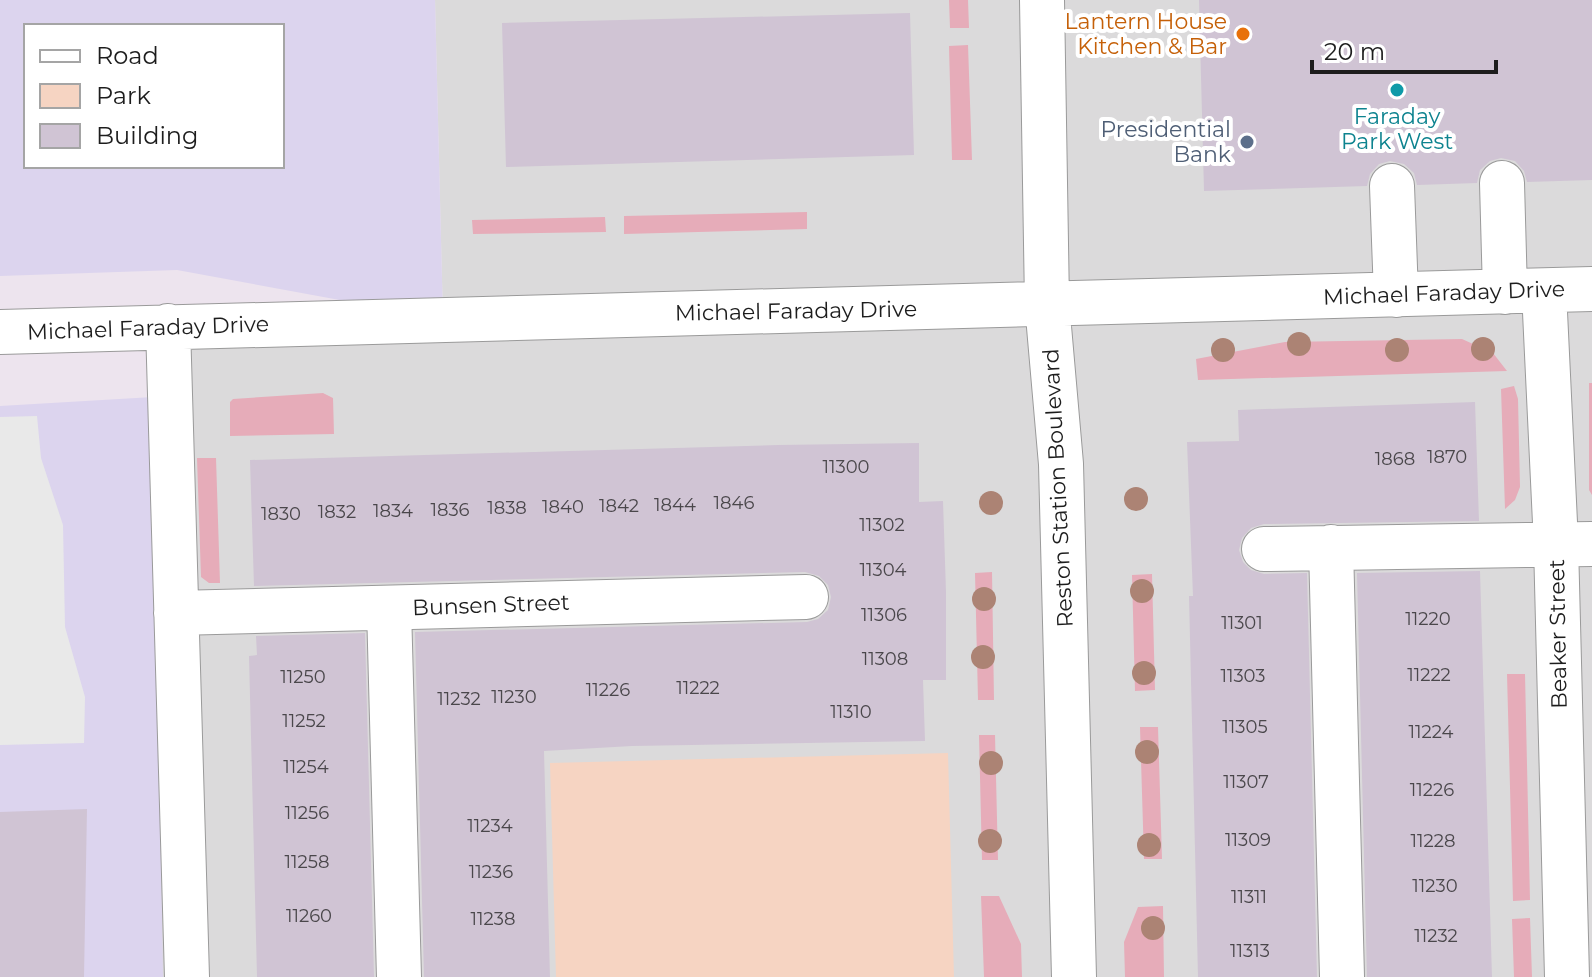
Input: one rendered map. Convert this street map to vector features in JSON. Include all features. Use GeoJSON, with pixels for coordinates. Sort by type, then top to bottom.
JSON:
{"type":"FeatureCollection","features":[{"type":"Feature","properties":{"kind":"street","name":"Reston Station Boulevard"},"geometry":{"type":"LineString","coordinates":[[1042,0],[1047,304],[1061,464],[1074,977]]}},
{"type":"Feature","properties":{"kind":"street","name":"Beaker Street"},"geometry":{"type":"LineString","coordinates":[[1502,183],[1574,544],[1567,977]]}},
{"type":"Feature","properties":{"kind":"street"},"geometry":{"type":"LineString","coordinates":[[1392,186],[1396,295]]}},
{"type":"Feature","properties":{"kind":"street","name":"Michael Faraday Drive"},"geometry":{"type":"LineString","coordinates":[[0,332],[1592,289]]}},
{"type":"Feature","properties":{"kind":"street"},"geometry":{"type":"LineString","coordinates":[[168,326],[187,977]]}},
{"type":"Feature","properties":{"kind":"street"},"geometry":{"type":"LineString","coordinates":[[1264,549],[1574,544]]}},
{"type":"Feature","properties":{"kind":"street"},"geometry":{"type":"LineString","coordinates":[[1331,547],[1342,977]]}},
{"type":"Feature","properties":{"kind":"street","name":"Bunsen Street"},"geometry":{"type":"LineString","coordinates":[[176,613],[806,597]]}},
{"type":"Feature","properties":{"kind":"street"},"geometry":{"type":"LineString","coordinates":[[389,608],[399,977]]}},
{"type":"Feature","properties":{"kind":"shaded area"},"geometry":{"type":"Polygon","coordinates":[[[0,0],[435,0],[443,319],[177,270],[0,276],[0,0]]]}},
{"type":"Feature","properties":{"kind":"shaded area"},"geometry":{"type":"Polygon","coordinates":[[[435,0],[1592,0],[1592,977],[162,977],[147,327],[443,319],[435,0]]]}},
{"type":"Feature","properties":{"kind":"shaded area"},"geometry":{"type":"Polygon","coordinates":[[[949,0],[968,0],[969,28],[950,28],[949,0]]]}},
{"type":"Feature","properties":{"kind":"shaded area"},"geometry":{"type":"Polygon","coordinates":[[[968,45],[972,160],[952,160],[949,46],[968,45]]]}},
{"type":"Feature","properties":{"kind":"shaded area"},"geometry":{"type":"Polygon","coordinates":[[[807,212],[807,229],[624,234],[624,216],[807,212]]]}},
{"type":"Feature","properties":{"kind":"shaded area"},"geometry":{"type":"Polygon","coordinates":[[[605,217],[606,232],[473,234],[472,220],[605,217]]]}},
{"type":"Feature","properties":{"kind":"shaded area"},"geometry":{"type":"Polygon","coordinates":[[[1462,339],[1493,353],[1507,371],[1198,380],[1196,359],[1285,342],[1462,339]]]}},
{"type":"Feature","properties":{"kind":"shaded area"},"geometry":{"type":"Polygon","coordinates":[[[1589,383],[1592,383],[1592,495],[1589,490],[1589,383]]]}},
{"type":"Feature","properties":{"kind":"shaded area"},"geometry":{"type":"Polygon","coordinates":[[[1514,386],[1518,399],[1520,487],[1515,500],[1505,509],[1501,389],[1514,386]]]}},
{"type":"Feature","properties":{"kind":"shaded area"},"geometry":{"type":"Polygon","coordinates":[[[323,393],[333,398],[334,434],[230,436],[230,402],[233,399],[323,393]]]}},
{"type":"Feature","properties":{"kind":"shaded area"},"geometry":{"type":"Polygon","coordinates":[[[153,397],[163,977],[0,977],[0,406],[153,397]]]}},
{"type":"Feature","properties":{"kind":"shaded area"},"geometry":{"type":"Polygon","coordinates":[[[37,416],[41,458],[63,525],[65,627],[85,697],[84,743],[0,745],[0,417],[37,416]]]}},
{"type":"Feature","properties":{"kind":"shaded area"},"geometry":{"type":"Polygon","coordinates":[[[197,458],[216,458],[220,583],[209,583],[201,577],[197,458]]]}},
{"type":"Feature","properties":{"kind":"shaded area"},"geometry":{"type":"Polygon","coordinates":[[[992,572],[994,700],[978,700],[975,573],[992,572]]]}},
{"type":"Feature","properties":{"kind":"shaded area"},"geometry":{"type":"Polygon","coordinates":[[[1152,574],[1155,690],[1135,691],[1132,575],[1152,574]]]}},
{"type":"Feature","properties":{"kind":"shaded area"},"geometry":{"type":"Polygon","coordinates":[[[1507,674],[1525,674],[1530,900],[1513,901],[1507,674]]]}},
{"type":"Feature","properties":{"kind":"shaded area"},"geometry":{"type":"Polygon","coordinates":[[[1140,727],[1158,727],[1162,859],[1144,859],[1140,727]]]}},
{"type":"Feature","properties":{"kind":"shaded area"},"geometry":{"type":"Polygon","coordinates":[[[979,735],[995,735],[998,860],[982,860],[979,735]]]}},
{"type":"Feature","properties":{"kind":"shaded area"},"geometry":{"type":"Polygon","coordinates":[[[981,896],[999,896],[1021,944],[1022,977],[984,977],[981,896]]]}},
{"type":"Feature","properties":{"kind":"shaded area"},"geometry":{"type":"Polygon","coordinates":[[[1163,906],[1164,977],[1125,977],[1124,942],[1138,907],[1163,906]]]}},
{"type":"Feature","properties":{"kind":"shaded area"},"geometry":{"type":"Polygon","coordinates":[[[1530,918],[1532,977],[1514,977],[1512,919],[1530,918]]]}},
{"type":"Feature","properties":{"kind":"green space"},"geometry":{"type":"Polygon","coordinates":[[[948,753],[954,977],[556,977],[550,763],[948,753]]]}},
{"type":"Feature","properties":{"kind":"building","name":"Faraday Park West"},"geometry":{"type":"Polygon","coordinates":[[[1199,0],[1592,0],[1592,180],[1527,182],[1524,171],[1515,161],[1501,158],[1490,161],[1480,170],[1477,183],[1417,185],[1414,173],[1404,164],[1390,161],[1379,164],[1370,174],[1367,186],[1204,191],[1199,0]]]}},
{"type":"Feature","properties":{"kind":"building"},"geometry":{"type":"Polygon","coordinates":[[[910,13],[914,155],[506,167],[502,23],[910,13]]]}},
{"type":"Feature","properties":{"kind":"building"},"geometry":{"type":"Polygon","coordinates":[[[1475,402],[1479,521],[1264,524],[1251,528],[1242,538],[1239,550],[1243,562],[1251,570],[1264,574],[1307,573],[1317,977],[1198,977],[1189,596],[1193,596],[1187,442],[1239,441],[1238,410],[1475,402]]]}},
{"type":"Feature","properties":{"kind":"building"},"geometry":{"type":"Polygon","coordinates":[[[919,443],[919,502],[943,501],[946,592],[946,680],[923,680],[925,741],[632,746],[544,751],[550,977],[424,977],[415,632],[807,622],[818,619],[828,610],[831,597],[828,585],[819,576],[805,572],[254,586],[250,460],[919,443]]]}},
{"type":"Feature","properties":{"kind":"building"},"geometry":{"type":"Polygon","coordinates":[[[1480,571],[1492,977],[1367,977],[1357,573],[1480,571]]]}},
{"type":"Feature","properties":{"kind":"building"},"geometry":{"type":"Polygon","coordinates":[[[365,633],[374,977],[257,977],[249,656],[257,655],[256,636],[365,633]]]}},
{"type":"Feature","properties":{"kind":"building"},"geometry":{"type":"Polygon","coordinates":[[[87,809],[84,977],[0,977],[0,812],[87,809]]]}},
{"type":"Feature","properties":{"kind":"place","name":"Lantern House Kitchen & Bar"},"geometry":{"type":"Point","coordinates":[1243,34]}},
{"type":"Feature","properties":{"kind":"place","name":"Faraday Park West"},"geometry":{"type":"Point","coordinates":[1397,90]}},
{"type":"Feature","properties":{"kind":"place","name":"Presidential Bank"},"geometry":{"type":"Point","coordinates":[1247,142]}}]}
